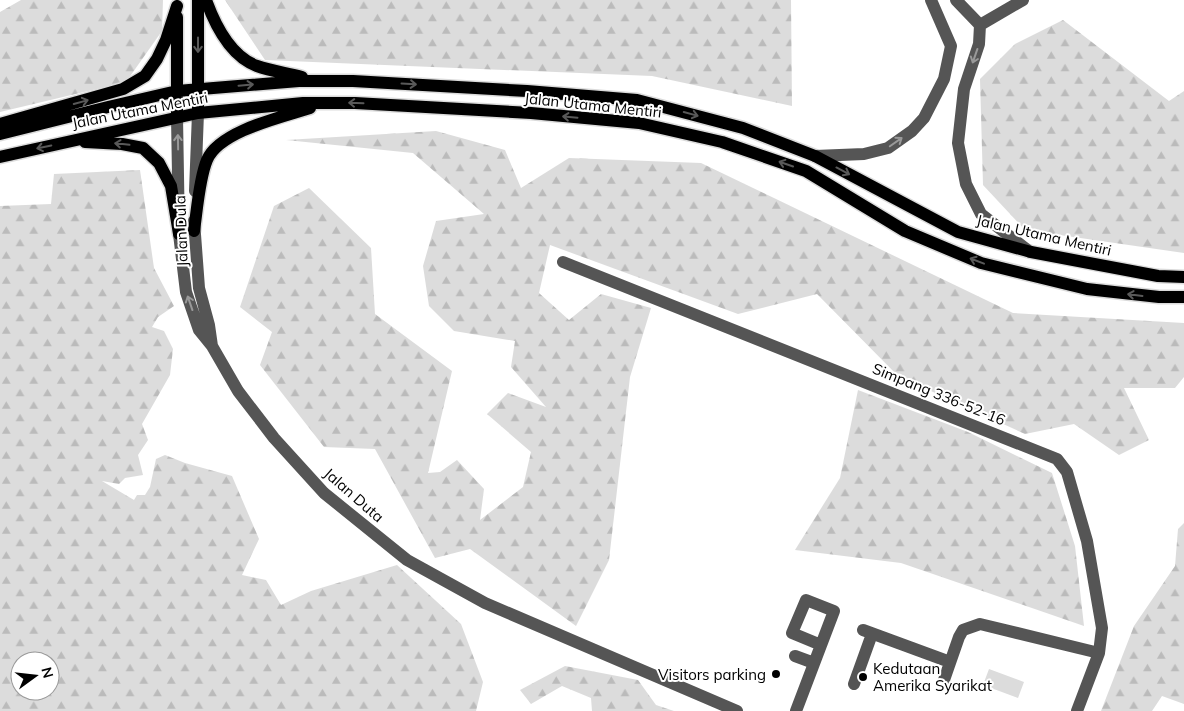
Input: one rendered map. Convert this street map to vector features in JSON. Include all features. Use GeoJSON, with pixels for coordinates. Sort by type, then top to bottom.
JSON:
{"type":"FeatureCollection","features":[{"type":"Feature","properties":{"kind":"main road"},"geometry":{"type":"LineString","coordinates":[[198,0],[198,113]]}},
{"type":"Feature","properties":{"kind":"main road"},"geometry":{"type":"LineString","coordinates":[[206,0],[221,34],[238,54],[256,66],[321,81]]}},
{"type":"Feature","properties":{"kind":"main road"},"geometry":{"type":"LineString","coordinates":[[177,3],[177,117]]}},
{"type":"Feature","properties":{"kind":"main road"},"geometry":{"type":"LineString","coordinates":[[0,124],[124,89],[145,76],[157,59],[166,40],[177,3]]}},
{"type":"Feature","properties":{"kind":"main road","name":"Jalan Utama Mentiri"},"geometry":{"type":"LineString","coordinates":[[0,134],[98,109],[177,92],[299,81],[353,81],[527,91],[637,100],[743,128],[815,156],[958,232],[1031,252],[1158,276],[1184,277]]}},
{"type":"Feature","properties":{"kind":"main road","name":"Jalan Utama Mentiri"},"geometry":{"type":"LineString","coordinates":[[0,157],[198,113],[303,103],[355,103],[531,113],[639,123],[722,142],[806,171],[905,231],[981,263],[1088,289],[1158,297],[1184,297]]}},
{"type":"Feature","properties":{"kind":"main road"},"geometry":{"type":"LineString","coordinates":[[194,232],[207,158],[223,141],[244,130],[324,103]]}},
{"type":"Feature","properties":{"kind":"main road"},"geometry":{"type":"LineString","coordinates":[[68,142],[122,144],[143,148],[159,162],[171,186],[179,234]]}},
{"type":"Feature","properties":{"kind":"street"},"geometry":{"type":"LineString","coordinates":[[815,156],[864,154],[888,148],[912,132],[924,118],[944,79],[951,46],[931,0]]}},
{"type":"Feature","properties":{"kind":"street"},"geometry":{"type":"LineString","coordinates":[[956,0],[980,25],[979,44],[964,89],[958,143],[966,184],[981,214],[1031,252]]}},
{"type":"Feature","properties":{"kind":"street"},"geometry":{"type":"LineString","coordinates":[[980,25],[1023,0]]}},
{"type":"Feature","properties":{"kind":"street","name":"Jalan Dula"},"geometry":{"type":"LineString","coordinates":[[198,113],[194,232],[199,288],[209,325],[212,346]]}},
{"type":"Feature","properties":{"kind":"street","name":"Jalan Duta"},"geometry":{"type":"LineString","coordinates":[[177,117],[179,234],[186,292],[199,330],[212,346],[238,391],[274,438],[324,493],[407,560],[485,603],[737,711]]}},
{"type":"Feature","properties":{"kind":"street","name":"Simpang 336-52-16"},"geometry":{"type":"LineString","coordinates":[[563,262],[1057,459],[1067,472],[1087,541],[1102,628],[1099,653],[1077,711]]}},
{"type":"Feature","properties":{"kind":"street"},"geometry":{"type":"LineString","coordinates":[[944,680],[959,637],[964,630],[980,624],[1099,653]]}},
{"type":"Feature","properties":{"kind":"street"},"geometry":{"type":"LineString","coordinates":[[854,684],[868,632],[950,662]]}},
{"type":"Feature","properties":{"kind":"street"},"geometry":{"type":"LineString","coordinates":[[796,711],[820,645]]}},
{"type":"Feature","properties":{"kind":"street"},"geometry":{"type":"LineString","coordinates":[[795,656],[814,663]]}},
{"type":"Feature","properties":{"kind":"green space"},"geometry":{"type":"Polygon","coordinates":[[[21,0],[163,0],[162,31],[126,82],[0,112],[0,12],[21,0]]]}},
{"type":"Feature","properties":{"kind":"green space"},"geometry":{"type":"Polygon","coordinates":[[[225,0],[791,0],[792,106],[652,76],[265,60],[225,0]]]}},
{"type":"Feature","properties":{"kind":"green space"},"geometry":{"type":"Polygon","coordinates":[[[1063,20],[1169,101],[1184,91],[1184,253],[1025,230],[983,185],[980,79],[1015,44],[1063,20]]]}},
{"type":"Feature","properties":{"kind":"green space"},"geometry":{"type":"Polygon","coordinates":[[[436,131],[505,150],[521,188],[569,158],[701,163],[1013,313],[1184,323],[1184,377],[1175,388],[1124,388],[1149,440],[1119,455],[1074,424],[1025,434],[898,376],[817,294],[738,314],[550,245],[539,293],[569,320],[601,294],[651,308],[630,377],[609,560],[576,626],[470,549],[435,558],[375,449],[324,447],[260,365],[272,332],[240,307],[274,206],[309,188],[371,248],[375,314],[452,371],[428,473],[440,472],[457,460],[484,489],[480,520],[523,487],[531,452],[487,414],[508,393],[546,407],[511,367],[515,341],[454,331],[429,306],[423,266],[436,221],[484,214],[413,153],[286,140],[436,131]]]}},
{"type":"Feature","properties":{"kind":"green space"},"geometry":{"type":"Polygon","coordinates":[[[140,170],[154,268],[174,306],[158,317],[152,327],[164,331],[173,349],[170,375],[142,424],[148,440],[138,455],[143,475],[125,478],[119,484],[102,481],[134,500],[137,495],[145,495],[150,487],[156,459],[165,455],[185,463],[232,476],[259,539],[242,575],[266,580],[281,605],[311,591],[397,565],[461,624],[483,682],[476,711],[0,711],[0,206],[51,204],[54,174],[140,170]]]}},
{"type":"Feature","properties":{"kind":"green space"},"geometry":{"type":"Polygon","coordinates":[[[858,390],[968,432],[1052,473],[1075,546],[1084,626],[901,563],[795,550],[840,478],[858,390]]]}},
{"type":"Feature","properties":{"kind":"green space"},"geometry":{"type":"Polygon","coordinates":[[[1184,523],[1184,704],[1162,696],[1152,711],[1101,711],[1134,626],[1175,566],[1178,529],[1184,523]]]}},
{"type":"Feature","properties":{"kind":"green space"},"geometry":{"type":"Polygon","coordinates":[[[565,666],[638,680],[656,705],[674,711],[592,711],[591,698],[562,686],[531,704],[520,690],[565,666]]]}},
{"type":"Feature","properties":{"kind":"green space"},"geometry":{"type":"Polygon","coordinates":[[[989,669],[1024,682],[1018,698],[983,685],[989,669]]]}},
{"type":"Feature","properties":{"kind":"place","name":"Visitors parking"},"geometry":{"type":"Point","coordinates":[776,674]}},
{"type":"Feature","properties":{"kind":"place","name":"Kedutaan Amerika Syarikat"},"geometry":{"type":"Point","coordinates":[863,677]}}]}
